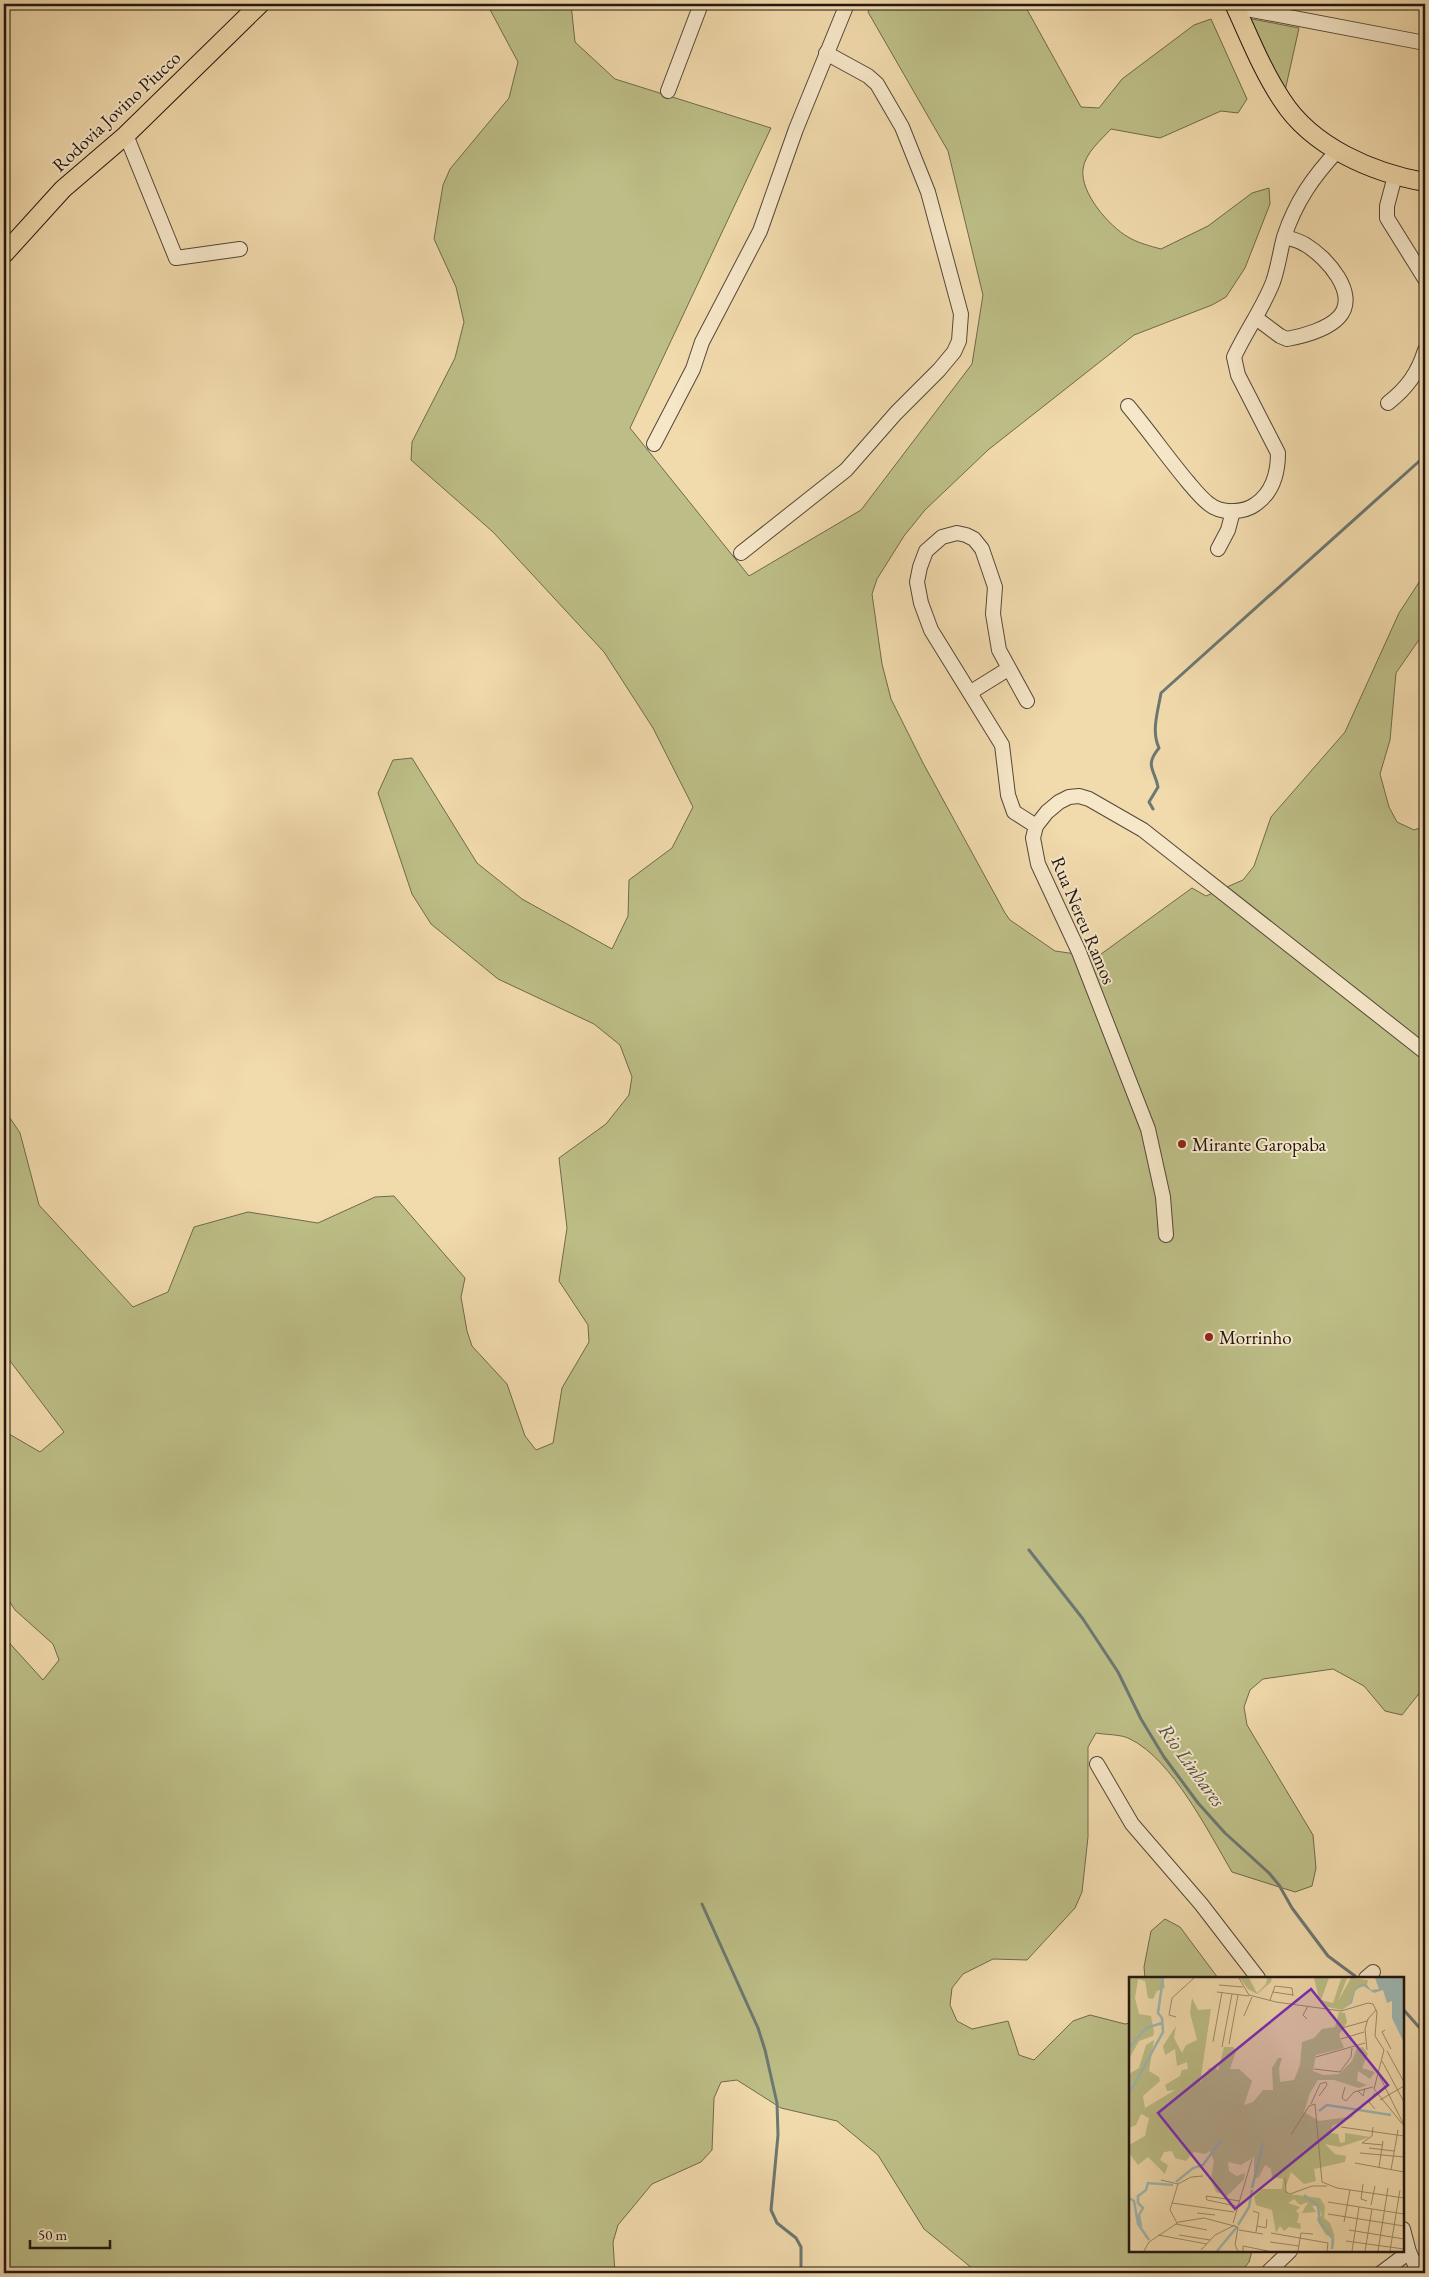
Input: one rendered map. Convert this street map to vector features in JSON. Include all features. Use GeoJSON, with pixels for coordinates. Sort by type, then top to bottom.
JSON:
{"type":"FeatureCollection","features":[{"type":"Feature","properties":{"kind":"main road","name":"Rodovia Jovino Piucco"},"geometry":{"type":"LineString","coordinates":[[4,254],[62,188],[126,135],[260,4]]}},
{"type":"Feature","properties":{"kind":"main road"},"geometry":{"type":"LineString","coordinates":[[1235,6],[1282,100],[1306,127],[1338,150],[1372,167],[1395,176],[1425,182]]}},
{"type":"Feature","properties":{"kind":"street"},"geometry":{"type":"LineString","coordinates":[[668,91],[701,4]]}},
{"type":"Feature","properties":{"kind":"street"},"geometry":{"type":"LineString","coordinates":[[654,444],[693,369],[702,342],[760,231],[796,129],[847,4]]}},
{"type":"Feature","properties":{"kind":"street"},"geometry":{"type":"LineString","coordinates":[[1235,6],[1425,42]]}},
{"type":"Feature","properties":{"kind":"street"},"geometry":{"type":"LineString","coordinates":[[741,553],[846,470],[896,413],[939,370],[954,352],[959,340],[961,314],[959,306],[928,192],[902,127],[877,84],[868,76],[826,53]]}},
{"type":"Feature","properties":{"kind":"street"},"geometry":{"type":"LineString","coordinates":[[126,135],[176,258],[240,249]]}},
{"type":"Feature","properties":{"kind":"street"},"geometry":{"type":"LineString","coordinates":[[1128,406],[1175,466],[1210,505],[1233,511],[1254,505],[1264,498],[1273,484],[1278,466],[1278,453],[1235,367],[1234,357],[1256,318],[1273,281],[1285,236],[1308,185],[1338,150]]}},
{"type":"Feature","properties":{"kind":"street"},"geometry":{"type":"LineString","coordinates":[[1395,176],[1386,206],[1386,218],[1425,279]]}},
{"type":"Feature","properties":{"kind":"street"},"geometry":{"type":"LineString","coordinates":[[1256,318],[1287,339],[1332,324],[1341,315],[1346,305],[1343,286],[1329,264],[1305,244],[1285,236]]}},
{"type":"Feature","properties":{"kind":"street"},"geometry":{"type":"LineString","coordinates":[[1388,403],[1411,382],[1425,350]]}},
{"type":"Feature","properties":{"kind":"street"},"geometry":{"type":"LineString","coordinates":[[1218,549],[1228,530],[1233,511]]}},
{"type":"Feature","properties":{"kind":"street"},"geometry":{"type":"LineString","coordinates":[[1027,701],[999,650],[994,632],[995,586],[982,549],[974,539],[966,535],[957,533],[942,537],[926,551],[920,567],[917,582],[921,603],[935,636],[1002,745],[1008,795],[1014,812],[1036,826],[1047,812],[1068,797],[1079,796],[1090,799],[1143,830],[1425,1052]]}},
{"type":"Feature","properties":{"kind":"street"},"geometry":{"type":"LineString","coordinates":[[971,692],[1008,668]]}},
{"type":"Feature","properties":{"kind":"street","name":"Rua Nereu Ramos"},"geometry":{"type":"LineString","coordinates":[[1036,826],[1033,838],[1038,864],[1080,952],[1151,1138],[1163,1197],[1166,1235]]}},
{"type":"Feature","properties":{"kind":"street"},"geometry":{"type":"LineString","coordinates":[[1097,1764],[1132,1824],[1200,1904],[1257,1977]]}},
{"type":"Feature","properties":{"kind":"street"},"geometry":{"type":"LineString","coordinates":[[1404,2233],[1409,2252],[1420,2273]]}},
{"type":"Feature","properties":{"kind":"street"},"geometry":{"type":"LineString","coordinates":[[1267,2273],[1289,2252]]}},
{"type":"Feature","properties":{"kind":"street"},"geometry":{"type":"LineString","coordinates":[[1381,2273],[1409,2252]]}},
{"type":"Feature","properties":{"kind":"green space"},"geometry":{"type":"Polygon","coordinates":[[[487,4],[571,4],[575,42],[615,79],[771,128],[630,428],[749,576],[861,510],[972,364],[983,295],[948,151],[868,12],[872,4],[1024,4],[1081,107],[1099,108],[1122,79],[1194,25],[1211,19],[1247,99],[1238,113],[1221,111],[1160,138],[1111,129],[1094,147],[1084,163],[1083,178],[1086,188],[1097,208],[1120,232],[1144,244],[1161,249],[1208,226],[1252,193],[1269,188],[1270,204],[1245,268],[1226,297],[1212,305],[1134,335],[988,450],[925,510],[904,536],[877,579],[872,594],[882,664],[891,699],[923,763],[1005,913],[1010,920],[1055,951],[1097,957],[1192,888],[1206,896],[1243,880],[1254,866],[1271,817],[1345,732],[1399,613],[1425,573],[1425,631],[1396,673],[1390,740],[1380,774],[1389,807],[1397,822],[1414,830],[1425,826],[1425,1686],[1402,1715],[1385,1711],[1364,1686],[1333,1669],[1263,1679],[1250,1690],[1244,1707],[1247,1725],[1313,1835],[1316,1868],[1312,1886],[1295,1892],[1232,1872],[1188,1798],[1160,1763],[1145,1749],[1126,1737],[1096,1733],[1088,1747],[1088,1837],[1082,1892],[1075,1908],[1027,1960],[993,1959],[963,1974],[952,1988],[950,2005],[957,2021],[972,2029],[1008,2021],[1019,2055],[1034,2060],[1073,2021],[1090,2015],[1125,2024],[1129,2023],[1129,2252],[1252,2252],[1249,2262],[1240,2273],[978,2273],[924,2229],[878,2155],[837,2121],[781,2108],[737,2080],[721,2082],[714,2098],[712,2150],[701,2162],[652,2184],[618,2225],[613,2242],[615,2273],[4,2273],[4,1637],[43,1680],[59,1660],[53,1644],[15,1610],[4,1593],[4,1431],[40,1452],[64,1432],[4,1353],[4,1117],[10,1118],[20,1133],[39,1205],[133,1307],[168,1292],[194,1227],[248,1212],[318,1223],[375,1197],[394,1196],[465,1278],[461,1297],[467,1331],[472,1346],[507,1384],[525,1436],[536,1450],[553,1443],[562,1388],[589,1342],[588,1325],[559,1281],[567,1228],[559,1158],[606,1124],[629,1095],[632,1077],[620,1045],[594,1024],[498,979],[431,924],[412,894],[378,793],[393,760],[412,758],[477,863],[522,899],[612,949],[628,916],[629,880],[672,848],[693,807],[653,728],[604,652],[493,532],[411,460],[412,442],[455,358],[464,322],[456,287],[434,239],[443,185],[450,169],[509,98],[518,62],[487,4]]]}},
{"type":"Feature","properties":{"kind":"green space"},"geometry":{"type":"Polygon","coordinates":[[[1247,18],[1299,28],[1285,91],[1247,18]]]}},
{"type":"Feature","properties":{"kind":"green space"},"geometry":{"type":"Polygon","coordinates":[[[1165,1919],[1180,1927],[1217,1977],[1145,1977],[1144,1967],[1151,1931],[1165,1919]]]}},
{"type":"Feature","properties":{"kind":"waterway"},"geometry":{"type":"LineString","coordinates":[[1153,809],[1149,802],[1158,787],[1151,764],[1159,748],[1155,728],[1161,693],[1425,456]]}},
{"type":"Feature","properties":{"kind":"waterway","name":"Rio Linhares"},"geometry":{"type":"LineString","coordinates":[[1029,1550],[1083,1619],[1118,1672],[1141,1719],[1164,1757],[1198,1803],[1225,1833],[1269,1873],[1279,1885],[1292,1908],[1328,1956],[1355,1976]]}},
{"type":"Feature","properties":{"kind":"waterway"},"geometry":{"type":"LineString","coordinates":[[702,1904],[758,2028],[765,2050],[777,2103],[778,2135],[771,2210],[777,2223],[796,2238],[801,2247],[801,2273]]}},
{"type":"Feature","properties":{"kind":"waterway","name":"Rio Linhares"},"geometry":{"type":"LineString","coordinates":[[1404,2010],[1425,2034]]}},
{"type":"Feature","properties":{"kind":"place","name":"Mirante Garopaba"},"geometry":{"type":"Point","coordinates":[1182,1144]}},
{"type":"Feature","properties":{"kind":"place","name":"Morrinho"},"geometry":{"type":"Point","coordinates":[1209,1337]}}]}
